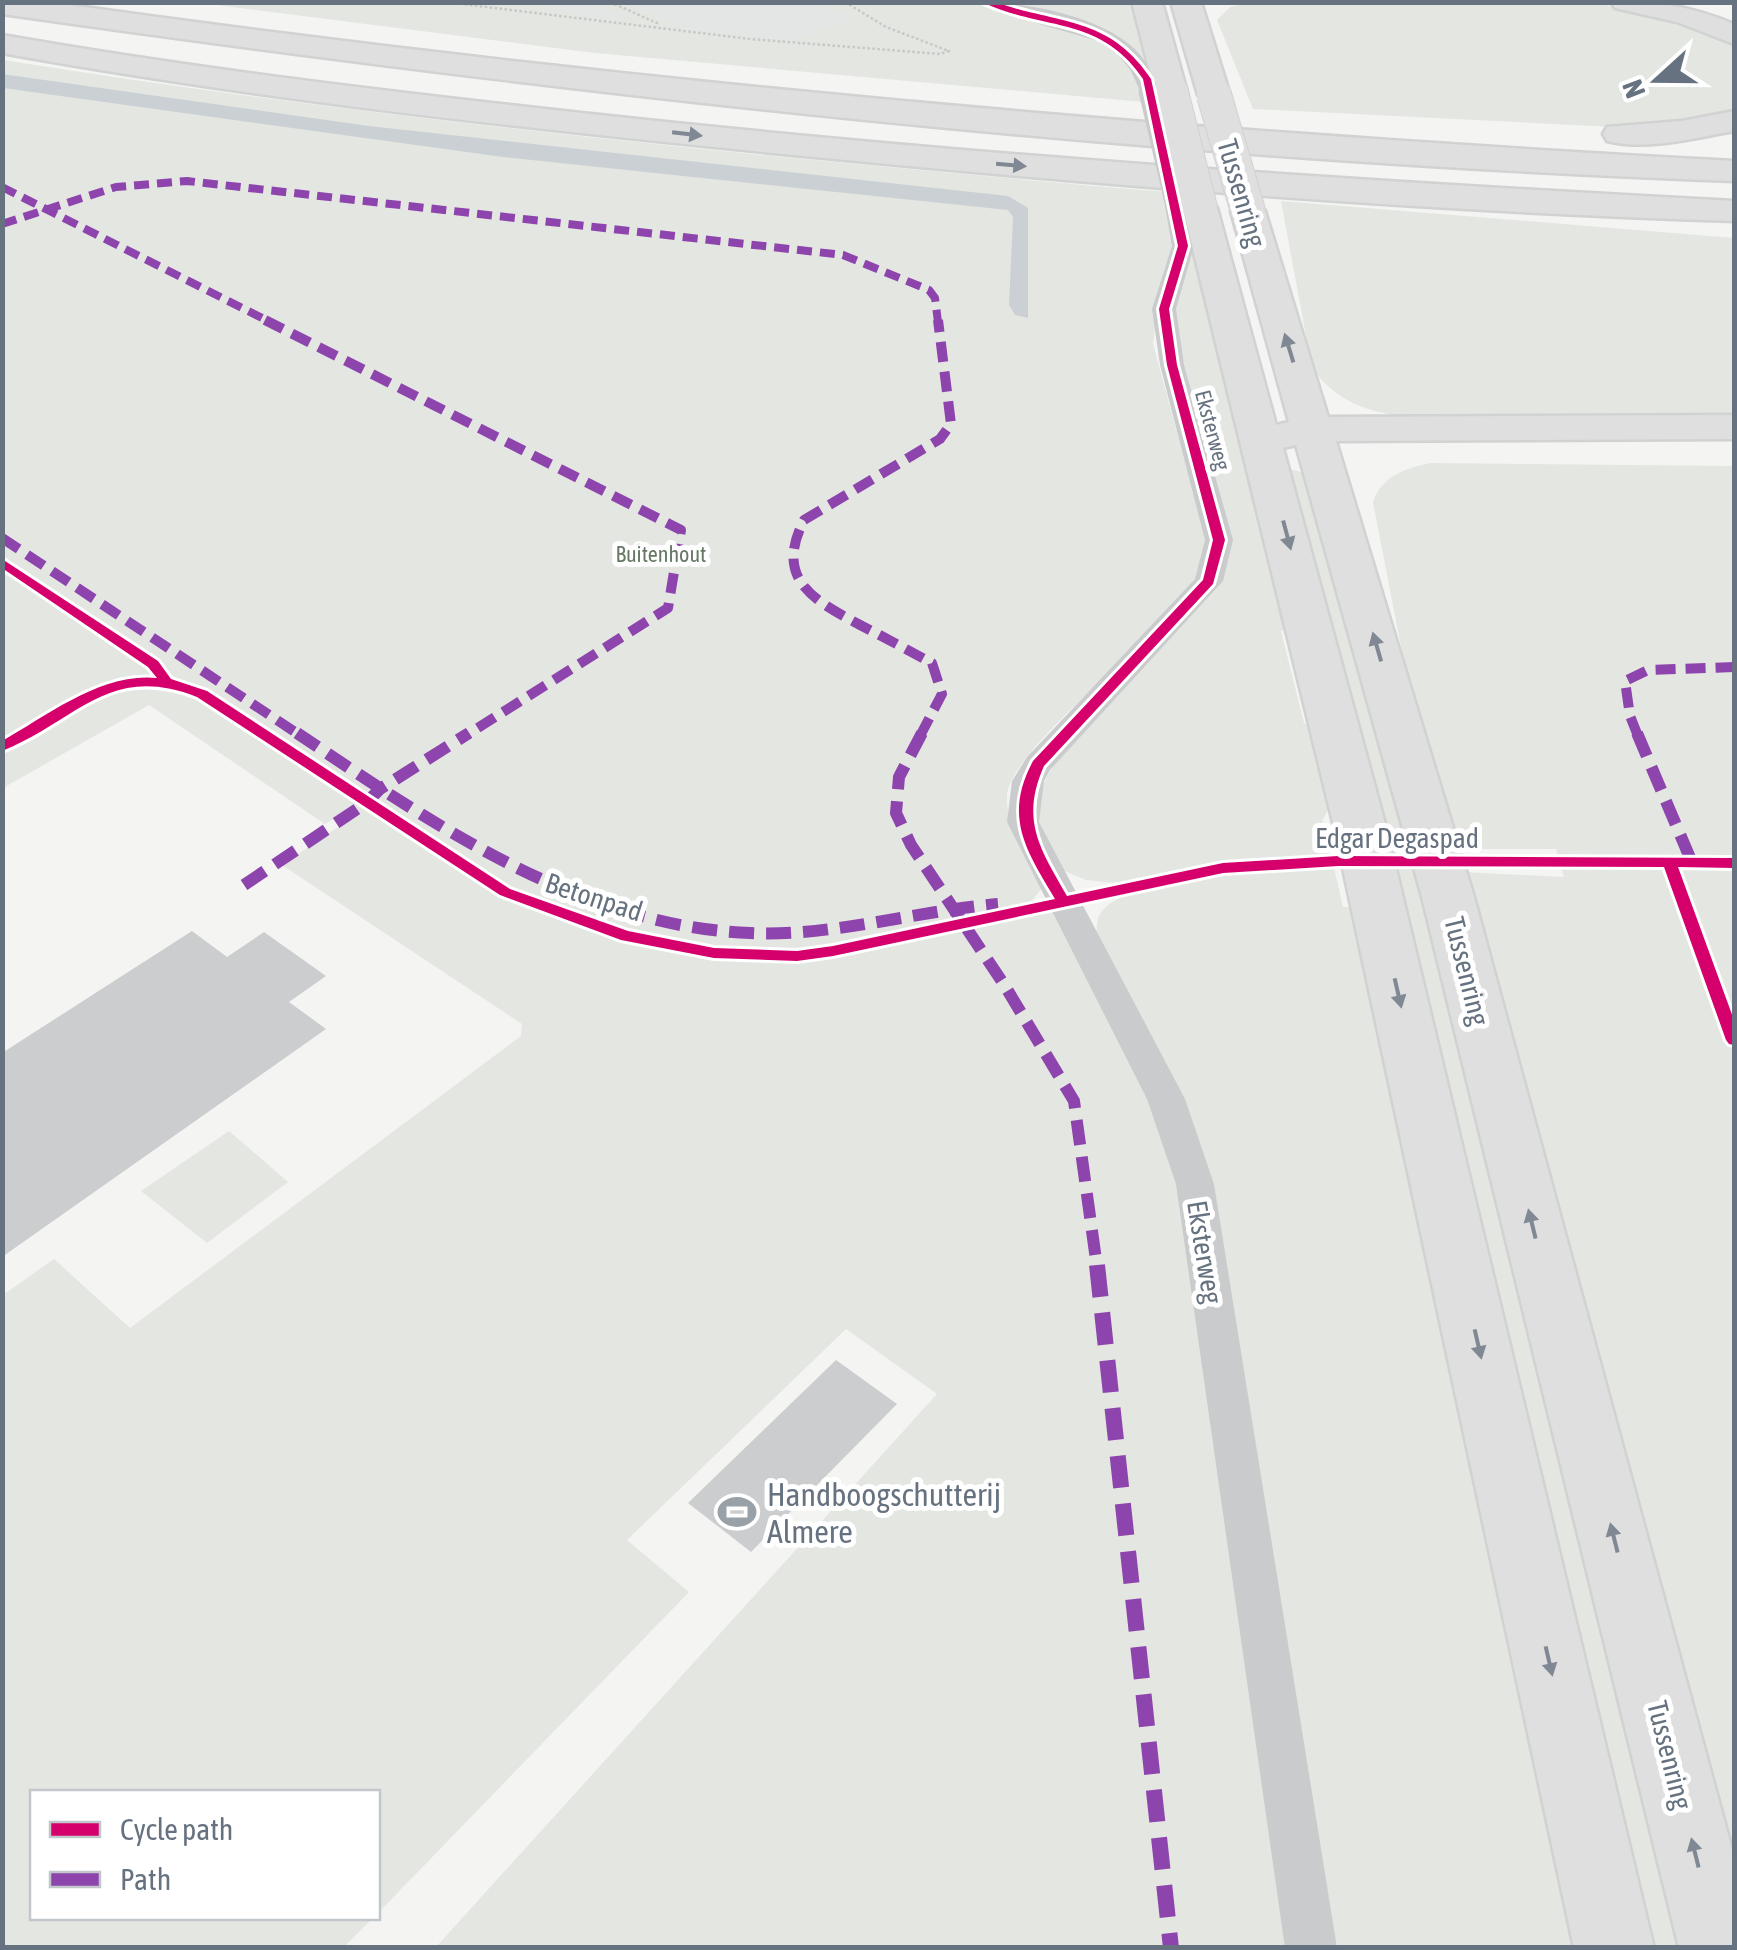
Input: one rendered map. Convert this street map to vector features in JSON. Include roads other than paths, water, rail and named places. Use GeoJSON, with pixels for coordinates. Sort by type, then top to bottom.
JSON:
{"type":"FeatureCollection","features":[{"type":"Feature","properties":{"kind":"highway"},"geometry":{"type":"LineString","coordinates":[[92,2],[460,50],[806,86],[1344,128],[1734,149]]}},
{"type":"Feature","properties":{"kind":"highway","name":"Tussenring"},"geometry":{"type":"LineString","coordinates":[[1148,2],[1160,91],[1188,207],[1261,441],[1361,831],[1614,1948]]}},
{"type":"Feature","properties":{"kind":"highway","name":"Tussenring"},"geometry":{"type":"LineString","coordinates":[[1186,2],[1448,897],[1720,1948]]}},
{"type":"Feature","properties":{"kind":"highway"},"geometry":{"type":"LineString","coordinates":[[1625,2],[1686,15],[1734,35]]}},
{"type":"Feature","properties":{"kind":"highway"},"geometry":{"type":"LineString","coordinates":[[1718,2],[1734,5]]}},
{"type":"Feature","properties":{"kind":"highway"},"geometry":{"type":"LineString","coordinates":[[2,5],[469,70],[893,114],[1204,140],[1734,171]]}},
{"type":"Feature","properties":{"kind":"highway"},"geometry":{"type":"LineString","coordinates":[[4,39],[695,111],[1207,157],[1734,188]]}},
{"type":"Feature","properties":{"kind":"highway"},"geometry":{"type":"LineString","coordinates":[[4,39],[382,100],[709,137],[1052,169],[1734,211]]}},
{"type":"Feature","properties":{"kind":"highway"},"geometry":{"type":"LineString","coordinates":[[1344,128],[1652,134],[1734,120]]}},
{"type":"Feature","properties":{"kind":"highway"},"geometry":{"type":"LineString","coordinates":[[1398,192],[1582,216],[1734,230]]}},
{"type":"Feature","properties":{"kind":"highway"},"geometry":{"type":"LineString","coordinates":[[1261,441],[1734,427]]}},
{"type":"Feature","properties":{"kind":"highway"},"geometry":{"type":"LineString","coordinates":[[1316,441],[1734,455]]}},
{"type":"Feature","properties":{"kind":"street"},"geometry":{"type":"LineString","coordinates":[[986,2],[1072,24],[1121,47],[1160,91]]}},
{"type":"Feature","properties":{"kind":"street","name":"Eksterweg"},"geometry":{"type":"LineString","coordinates":[[1188,207],[1184,246],[1164,308],[1172,365],[1220,540],[1209,581],[1038,764],[1028,781],[1023,822],[1166,1099],[1194,1184],[1310,1948]]}},
{"type":"Feature","properties":{"kind":"place","name":"Handboogschutterij Almere"},"geometry":{"type":"Point","coordinates":[737,1512]}},
{"type":"Feature","properties":{"kind":"park label","name":"Buitenhout"},"geometry":{"type":"Point","coordinates":[661,554]}}]}
